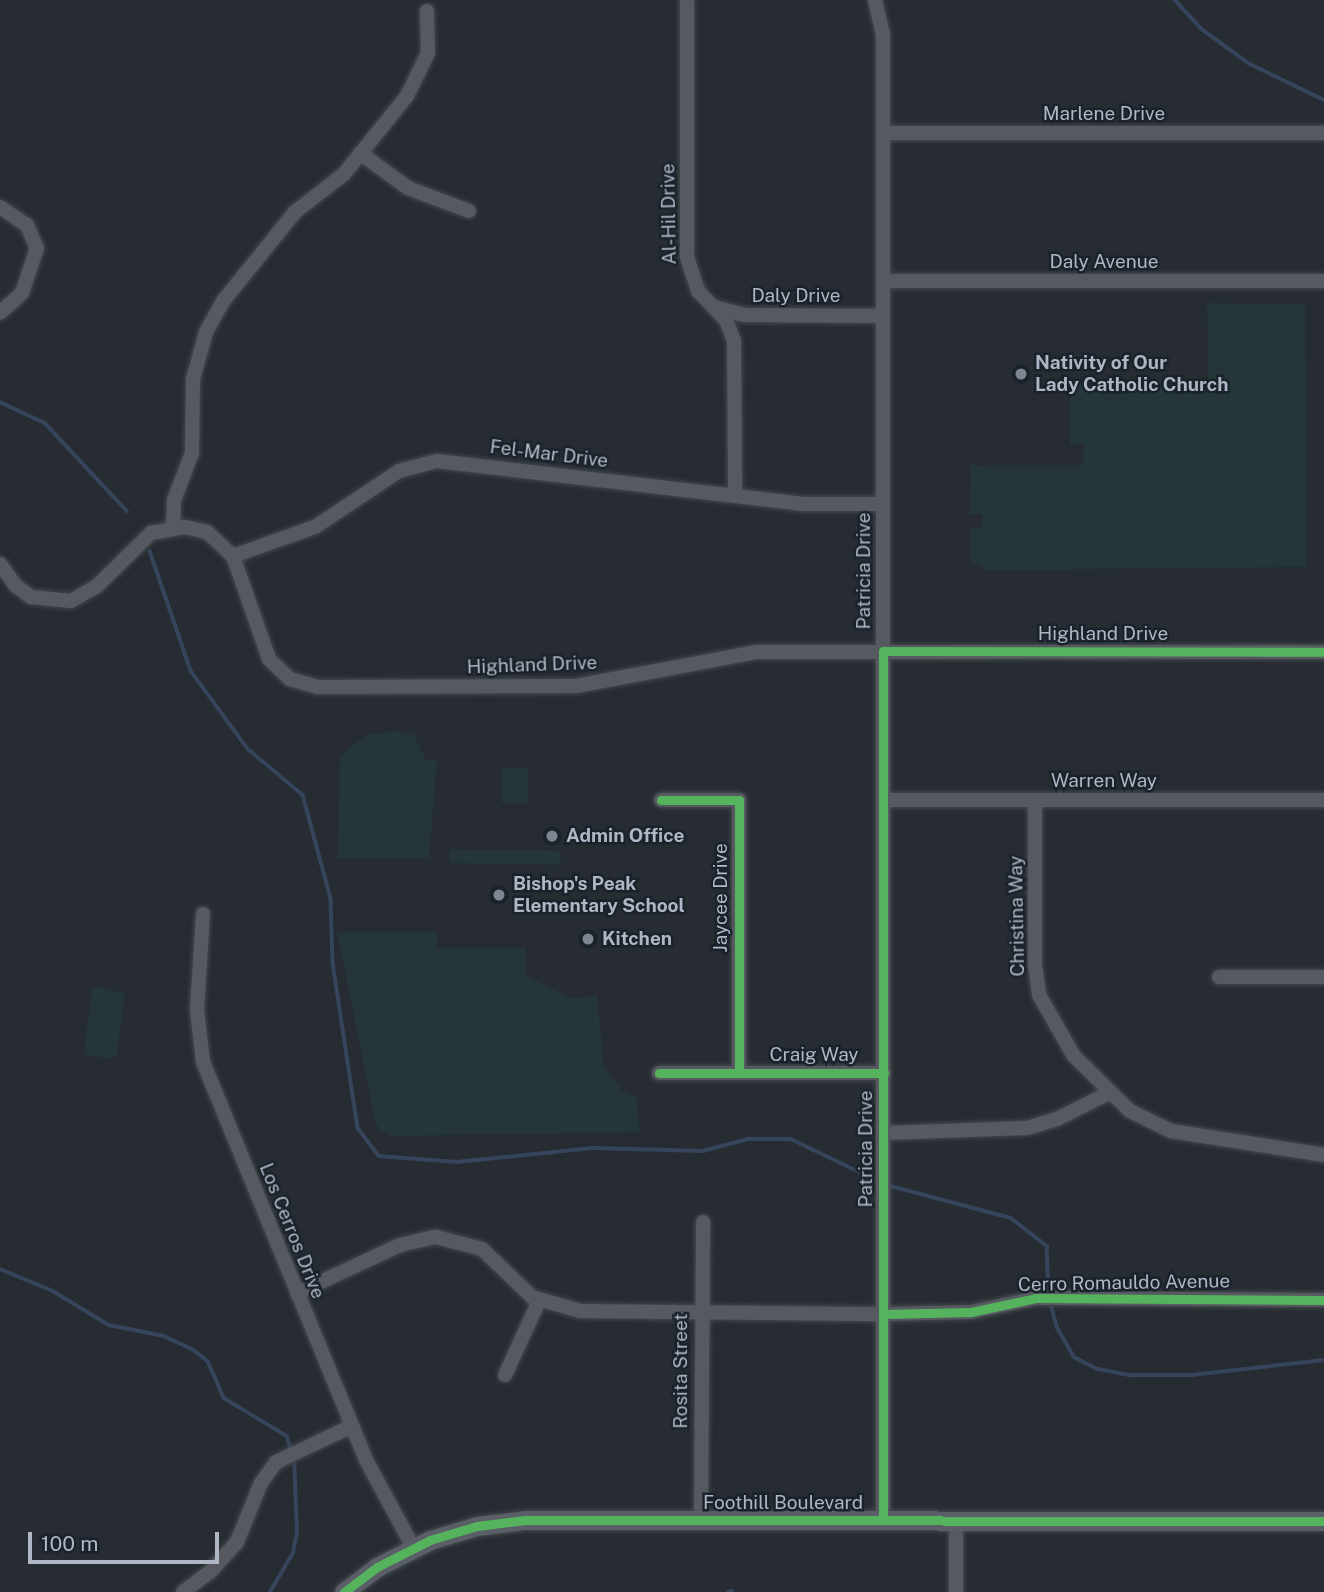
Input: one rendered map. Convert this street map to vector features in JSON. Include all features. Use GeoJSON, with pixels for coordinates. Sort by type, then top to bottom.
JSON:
{"type":"FeatureCollection","features":[{"type":"Feature","properties":{"kind":"street","name":"Al-Hil Drive"},"geometry":{"type":"LineString","coordinates":[[687,0],[687,257],[690,275],[726,320],[734,341],[735,496]]}},
{"type":"Feature","properties":{"kind":"street","name":"Patricia Drive"},"geometry":{"type":"LineString","coordinates":[[875,0],[883,35],[883,1520]]}},
{"type":"Feature","properties":{"kind":"street"},"geometry":{"type":"LineString","coordinates":[[0,564],[15,585],[32,597],[71,601],[97,586],[151,533],[173,527],[174,500],[191,453],[193,379],[206,332],[224,300],[295,212],[332,184],[407,96],[423,68],[429,37],[427,10]]}},
{"type":"Feature","properties":{"kind":"street","name":"Marlene Drive"},"geometry":{"type":"LineString","coordinates":[[883,133],[1324,133]]}},
{"type":"Feature","properties":{"kind":"street"},"geometry":{"type":"LineString","coordinates":[[360,153],[408,188],[469,211]]}},
{"type":"Feature","properties":{"kind":"street"},"geometry":{"type":"LineString","coordinates":[[0,207],[27,225],[37,248],[22,293],[0,313]]}},
{"type":"Feature","properties":{"kind":"street","name":"Daly Avenue"},"geometry":{"type":"LineString","coordinates":[[883,281],[1324,281]]}},
{"type":"Feature","properties":{"kind":"street","name":"Daly Drive"},"geometry":{"type":"LineString","coordinates":[[711,304],[745,315],[883,316]]}},
{"type":"Feature","properties":{"kind":"street","name":"Fel-Mar Drive"},"geometry":{"type":"LineString","coordinates":[[233,556],[315,527],[399,471],[424,462],[450,461],[800,504],[883,504]]}},
{"type":"Feature","properties":{"kind":"street","name":"Highland Drive"},"geometry":{"type":"LineString","coordinates":[[173,527],[208,532],[233,556],[269,659],[290,679],[311,686],[576,686],[733,654],[883,651],[1324,652]]}},
{"type":"Feature","properties":{"kind":"street","name":"Jaycee Drive"},"geometry":{"type":"LineString","coordinates":[[661,800],[739,800],[739,1073]]}},
{"type":"Feature","properties":{"kind":"street","name":"Warren Way"},"geometry":{"type":"LineString","coordinates":[[884,800],[1324,800]]}},
{"type":"Feature","properties":{"kind":"street","name":"Christina Way"},"geometry":{"type":"LineString","coordinates":[[1035,800],[1035,965],[1039,995],[1074,1056],[1109,1093]]}},
{"type":"Feature","properties":{"kind":"street","name":"Los Cerros Drive"},"geometry":{"type":"LineString","coordinates":[[203,914],[197,1010],[200,1049],[352,1426],[413,1547]]}},
{"type":"Feature","properties":{"kind":"street"},"geometry":{"type":"LineString","coordinates":[[1219,977],[1324,977]]}},
{"type":"Feature","properties":{"kind":"street","name":"Craig Way"},"geometry":{"type":"LineString","coordinates":[[659,1073],[884,1073]]}},
{"type":"Feature","properties":{"kind":"street"},"geometry":{"type":"LineString","coordinates":[[884,1133],[1027,1128],[1057,1119],[1109,1093],[1130,1111],[1171,1131],[1324,1156]]}},
{"type":"Feature","properties":{"kind":"street","name":"Rosita Street"},"geometry":{"type":"LineString","coordinates":[[701,1520],[700,1311],[703,1222]]}},
{"type":"Feature","properties":{"kind":"street","name":"Cerro Romauldo Avenue"},"geometry":{"type":"LineString","coordinates":[[297,1293],[400,1245],[436,1237],[482,1249],[539,1301],[580,1311],[884,1314],[971,1312],[1036,1298],[1324,1300]]}},
{"type":"Feature","properties":{"kind":"street"},"geometry":{"type":"LineString","coordinates":[[505,1375],[539,1301]]}},
{"type":"Feature","properties":{"kind":"street"},"geometry":{"type":"LineString","coordinates":[[183,1592],[210,1572],[237,1542],[261,1483],[276,1462],[352,1426]]}},
{"type":"Feature","properties":{"kind":"street"},"geometry":{"type":"LineString","coordinates":[[956,1520],[956,1592]]}},
{"type":"Feature","properties":{"kind":"street","name":"Foothill Boulevard"},"geometry":{"type":"LineString","coordinates":[[344,1592],[413,1547],[453,1532],[501,1522],[1324,1521]]}},
{"type":"Feature","properties":{"kind":"shaded area"},"geometry":{"type":"Polygon","coordinates":[[[1207,303],[1305,304],[1306,567],[988,570],[970,560],[970,529],[982,528],[982,514],[970,514],[971,465],[987,466],[991,470],[991,465],[1083,465],[1084,444],[1070,444],[1070,379],[1208,379],[1207,303]]]}},
{"type":"Feature","properties":{"kind":"shaded area"},"geometry":{"type":"Polygon","coordinates":[[[394,731],[414,735],[426,760],[437,761],[429,858],[338,858],[340,757],[366,735],[394,731]]]}},
{"type":"Feature","properties":{"kind":"shaded area"},"geometry":{"type":"Polygon","coordinates":[[[502,768],[528,768],[528,803],[502,803],[502,768]]]}},
{"type":"Feature","properties":{"kind":"shaded area"},"geometry":{"type":"Polygon","coordinates":[[[449,849],[561,851],[561,865],[449,863],[449,849]]]}},
{"type":"Feature","properties":{"kind":"shaded area"},"geometry":{"type":"Polygon","coordinates":[[[337,932],[437,932],[437,948],[526,948],[526,976],[572,999],[597,995],[604,1066],[621,1090],[636,1097],[640,1132],[391,1136],[380,1130],[375,1122],[337,932]]]}},
{"type":"Feature","properties":{"kind":"shaded area"},"geometry":{"type":"Polygon","coordinates":[[[98,986],[125,994],[117,1054],[112,1059],[86,1055],[84,1050],[92,990],[98,986]]]}},
{"type":"Feature","properties":{"kind":"waterway"},"geometry":{"type":"LineString","coordinates":[[1175,0],[1203,30],[1250,64],[1324,100]]}},
{"type":"Feature","properties":{"kind":"waterway"},"geometry":{"type":"LineString","coordinates":[[0,402],[45,423],[127,511]]}},
{"type":"Feature","properties":{"kind":"waterway"},"geometry":{"type":"LineString","coordinates":[[150,551],[191,671],[248,749],[303,795],[331,899],[333,963],[358,1128],[379,1156],[457,1162],[592,1148],[703,1151],[748,1139],[791,1139],[880,1182]]}},
{"type":"Feature","properties":{"kind":"waterway"},"geometry":{"type":"LineString","coordinates":[[887,1185],[1011,1218],[1047,1246],[1049,1295]]}},
{"type":"Feature","properties":{"kind":"waterway"},"geometry":{"type":"LineString","coordinates":[[0,1269],[53,1291],[109,1325],[164,1336],[192,1349],[208,1361],[224,1398],[287,1436],[291,1449]]}},
{"type":"Feature","properties":{"kind":"waterway"},"geometry":{"type":"LineString","coordinates":[[1051,1303],[1057,1327],[1074,1357],[1098,1369],[1130,1375],[1191,1375],[1324,1360]]}},
{"type":"Feature","properties":{"kind":"waterway"},"geometry":{"type":"LineString","coordinates":[[270,1592],[293,1553],[297,1532],[294,1456]]}},
{"type":"Feature","properties":{"kind":"waterway"},"geometry":{"type":"LineString","coordinates":[[728,1592],[732,1591]]}},
{"type":"Feature","properties":{"kind":"cycle path"},"geometry":{"type":"LineString","coordinates":[[883,1520],[883,651],[1324,652]]}},
{"type":"Feature","properties":{"kind":"cycle path"},"geometry":{"type":"LineString","coordinates":[[661,800],[739,800],[739,1073]]}},
{"type":"Feature","properties":{"kind":"cycle path"},"geometry":{"type":"LineString","coordinates":[[659,1073],[884,1073]]}},
{"type":"Feature","properties":{"kind":"cycle path"},"geometry":{"type":"LineString","coordinates":[[884,1314],[971,1312],[1036,1298],[1324,1300]]}},
{"type":"Feature","properties":{"kind":"cycle path"},"geometry":{"type":"LineString","coordinates":[[344,1592],[377,1567],[430,1540],[477,1526],[525,1520],[1324,1521]]}},
{"type":"Feature","properties":{"kind":"place","name":"Nativity of Our Lady Catholic Church"},"geometry":{"type":"Point","coordinates":[1021,374]}},
{"type":"Feature","properties":{"kind":"place","name":"Admin Office"},"geometry":{"type":"Point","coordinates":[552,836]}},
{"type":"Feature","properties":{"kind":"place","name":"Bishop's Peak Elementary School"},"geometry":{"type":"Point","coordinates":[499,895]}},
{"type":"Feature","properties":{"kind":"place","name":"Kitchen"},"geometry":{"type":"Point","coordinates":[588,939]}}]}
